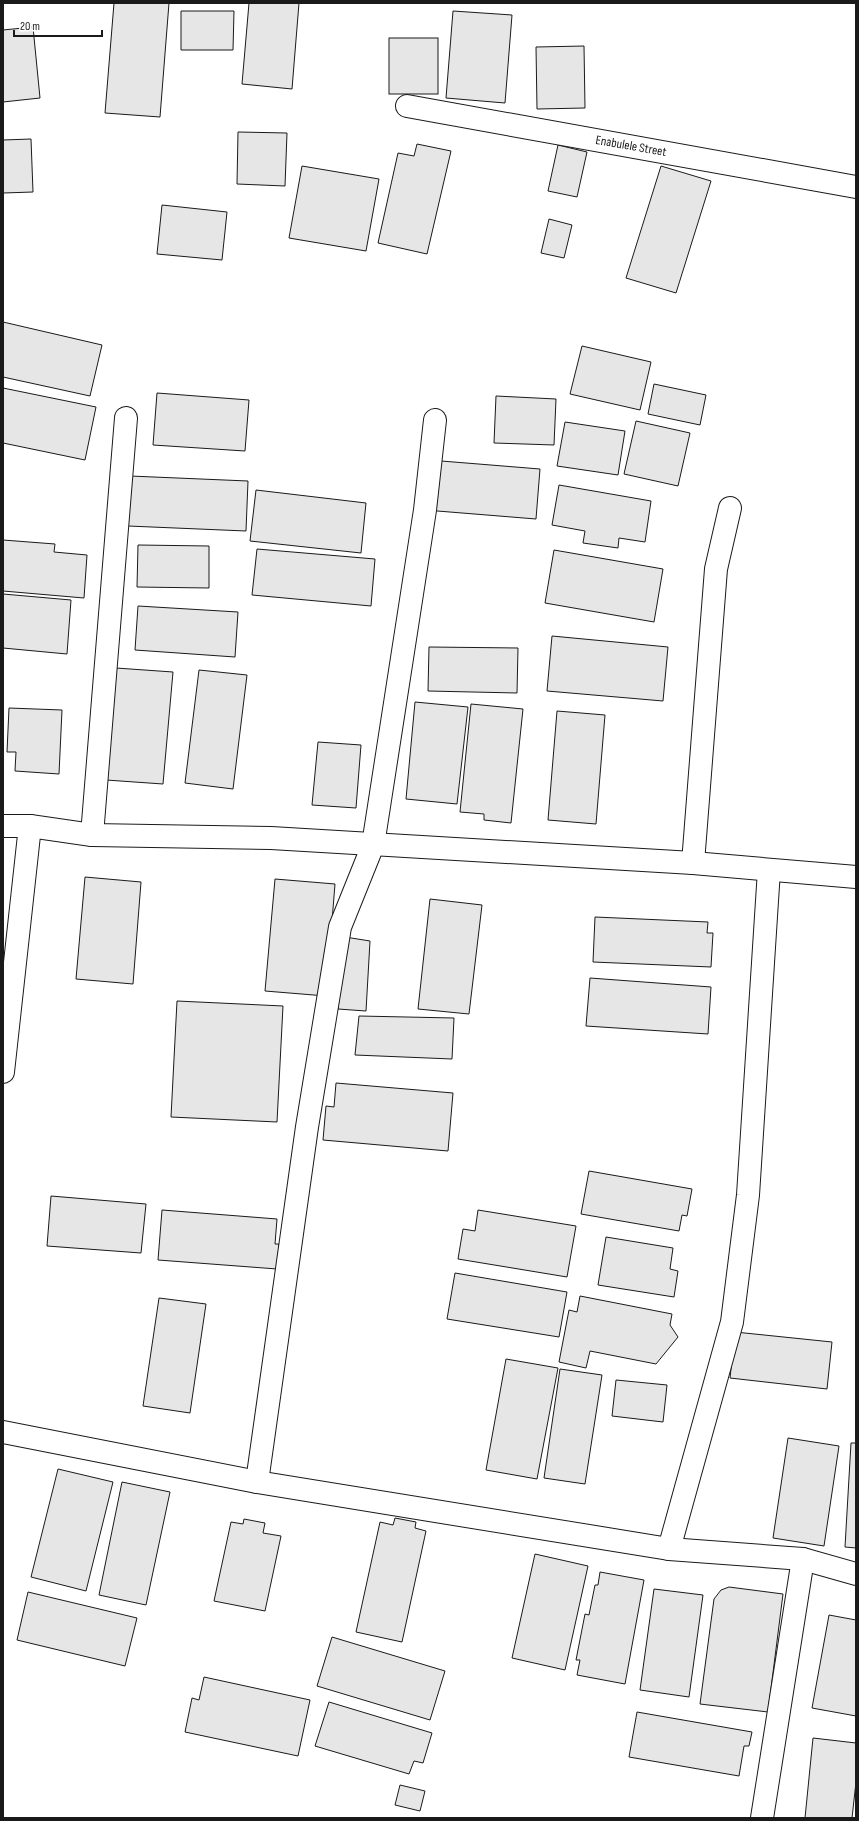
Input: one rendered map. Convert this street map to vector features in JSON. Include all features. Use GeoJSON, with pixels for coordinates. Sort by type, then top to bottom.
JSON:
{"type":"FeatureCollection","features":[{"type":"Feature","properties":{"kind":"street","name":"Enabulele Street"},"geometry":{"type":"LineString","coordinates":[[407,106],[856,187]]}},
{"type":"Feature","properties":{"kind":"street"},"geometry":{"type":"LineString","coordinates":[[92,835],[126,418]]}},
{"type":"Feature","properties":{"kind":"street"},"geometry":{"type":"LineString","coordinates":[[257,1482],[307,1128],[340,927],[373,845],[425,510],[434,420]]}},
{"type":"Feature","properties":{"kind":"street"},"geometry":{"type":"LineString","coordinates":[[693,863],[716,569],[730,508]]}},
{"type":"Feature","properties":{"kind":"street"},"geometry":{"type":"LineString","coordinates":[[3,826],[30,826],[92,835],[272,838],[693,863],[856,877]]}},
{"type":"Feature","properties":{"kind":"street"},"geometry":{"type":"LineString","coordinates":[[3,1072],[30,826]]}},
{"type":"Feature","properties":{"kind":"street"},"geometry":{"type":"LineString","coordinates":[[669,1549],[732,1322],[748,1195],[769,870]]}},
{"type":"Feature","properties":{"kind":"street"},"geometry":{"type":"LineString","coordinates":[[3,1432],[257,1482],[669,1549],[803,1559],[856,1574]]}},
{"type":"Feature","properties":{"kind":"street"},"geometry":{"type":"LineString","coordinates":[[762,1818],[803,1559]]}},
{"type":"Feature","properties":{"kind":"building"},"geometry":{"type":"Polygon","coordinates":[[[114,3],[169,3],[160,117],[105,113],[114,3]]]}},
{"type":"Feature","properties":{"kind":"building"},"geometry":{"type":"Polygon","coordinates":[[[249,3],[299,3],[292,89],[242,84],[249,3]]]}},
{"type":"Feature","properties":{"kind":"building"},"geometry":{"type":"Polygon","coordinates":[[[181,11],[234,11],[233,50],[181,50],[181,11]]]}},
{"type":"Feature","properties":{"kind":"building"},"geometry":{"type":"Polygon","coordinates":[[[453,11],[512,15],[505,103],[446,98],[453,11]]]}},
{"type":"Feature","properties":{"kind":"building"},"geometry":{"type":"Polygon","coordinates":[[[33,27],[40,98],[3,102],[3,30],[33,27]]]}},
{"type":"Feature","properties":{"kind":"building"},"geometry":{"type":"Polygon","coordinates":[[[389,38],[438,38],[438,94],[389,94],[389,38]]]}},
{"type":"Feature","properties":{"kind":"building"},"geometry":{"type":"Polygon","coordinates":[[[584,46],[585,108],[537,109],[536,47],[584,46]]]}},
{"type":"Feature","properties":{"kind":"building"},"geometry":{"type":"Polygon","coordinates":[[[238,132],[287,133],[285,186],[237,184],[238,132]]]}},
{"type":"Feature","properties":{"kind":"building"},"geometry":{"type":"Polygon","coordinates":[[[31,139],[33,192],[3,193],[3,140],[31,139]]]}},
{"type":"Feature","properties":{"kind":"building"},"geometry":{"type":"Polygon","coordinates":[[[417,144],[451,151],[427,254],[378,243],[398,153],[414,156],[417,144]]]}},
{"type":"Feature","properties":{"kind":"building"},"geometry":{"type":"Polygon","coordinates":[[[558,145],[587,152],[577,197],[548,191],[558,145]]]}},
{"type":"Feature","properties":{"kind":"building"},"geometry":{"type":"Polygon","coordinates":[[[302,166],[379,179],[366,251],[289,238],[302,166]]]}},
{"type":"Feature","properties":{"kind":"building"},"geometry":{"type":"Polygon","coordinates":[[[661,166],[711,181],[676,293],[626,278],[661,166]]]}},
{"type":"Feature","properties":{"kind":"building"},"geometry":{"type":"Polygon","coordinates":[[[162,205],[227,212],[222,260],[157,254],[162,205]]]}},
{"type":"Feature","properties":{"kind":"building"},"geometry":{"type":"Polygon","coordinates":[[[549,219],[572,225],[564,258],[541,253],[549,219]]]}},
{"type":"Feature","properties":{"kind":"building"},"geometry":{"type":"Polygon","coordinates":[[[3,322],[102,345],[90,396],[3,377],[3,322]]]}},
{"type":"Feature","properties":{"kind":"building"},"geometry":{"type":"Polygon","coordinates":[[[582,346],[651,362],[640,410],[570,394],[582,346]]]}},
{"type":"Feature","properties":{"kind":"building"},"geometry":{"type":"Polygon","coordinates":[[[654,384],[706,395],[700,425],[648,414],[654,384]]]}},
{"type":"Feature","properties":{"kind":"building"},"geometry":{"type":"Polygon","coordinates":[[[3,388],[96,407],[85,460],[3,443],[3,388]]]}},
{"type":"Feature","properties":{"kind":"building"},"geometry":{"type":"Polygon","coordinates":[[[157,393],[249,400],[245,451],[153,445],[157,393]]]}},
{"type":"Feature","properties":{"kind":"building"},"geometry":{"type":"Polygon","coordinates":[[[496,396],[556,399],[554,445],[494,443],[496,396]]]}},
{"type":"Feature","properties":{"kind":"building"},"geometry":{"type":"Polygon","coordinates":[[[636,421],[690,433],[678,486],[624,474],[636,421]]]}},
{"type":"Feature","properties":{"kind":"building"},"geometry":{"type":"Polygon","coordinates":[[[565,422],[625,431],[618,475],[557,466],[565,422]]]}},
{"type":"Feature","properties":{"kind":"building"},"geometry":{"type":"Polygon","coordinates":[[[429,460],[540,469],[536,519],[425,510],[429,460]]]}},
{"type":"Feature","properties":{"kind":"building"},"geometry":{"type":"Polygon","coordinates":[[[130,476],[248,481],[246,531],[128,526],[130,476]]]}},
{"type":"Feature","properties":{"kind":"building"},"geometry":{"type":"Polygon","coordinates":[[[559,485],[651,501],[645,542],[619,538],[618,548],[583,543],[585,531],[552,525],[559,485]]]}},
{"type":"Feature","properties":{"kind":"building"},"geometry":{"type":"Polygon","coordinates":[[[256,490],[366,503],[361,553],[250,541],[256,490]]]}},
{"type":"Feature","properties":{"kind":"building"},"geometry":{"type":"Polygon","coordinates":[[[3,540],[55,544],[54,552],[87,555],[84,598],[3,591],[3,540]]]}},
{"type":"Feature","properties":{"kind":"building"},"geometry":{"type":"Polygon","coordinates":[[[138,545],[209,546],[209,588],[137,587],[138,545]]]}},
{"type":"Feature","properties":{"kind":"building"},"geometry":{"type":"Polygon","coordinates":[[[257,549],[375,559],[371,606],[252,595],[257,549]]]}},
{"type":"Feature","properties":{"kind":"building"},"geometry":{"type":"Polygon","coordinates":[[[554,550],[663,569],[654,622],[545,603],[554,550]]]}},
{"type":"Feature","properties":{"kind":"building"},"geometry":{"type":"Polygon","coordinates":[[[3,594],[71,600],[67,654],[3,648],[3,594]]]}},
{"type":"Feature","properties":{"kind":"building"},"geometry":{"type":"Polygon","coordinates":[[[138,606],[238,612],[235,657],[135,650],[138,606]]]}},
{"type":"Feature","properties":{"kind":"building"},"geometry":{"type":"Polygon","coordinates":[[[552,636],[668,647],[663,701],[547,691],[552,636]]]}},
{"type":"Feature","properties":{"kind":"building"},"geometry":{"type":"Polygon","coordinates":[[[429,647],[518,648],[517,693],[428,691],[429,647]]]}},
{"type":"Feature","properties":{"kind":"building"},"geometry":{"type":"Polygon","coordinates":[[[116,668],[173,672],[163,784],[106,780],[116,668]]]}},
{"type":"Feature","properties":{"kind":"building"},"geometry":{"type":"Polygon","coordinates":[[[199,670],[247,675],[233,789],[185,783],[199,670]]]}},
{"type":"Feature","properties":{"kind":"building"},"geometry":{"type":"Polygon","coordinates":[[[415,702],[468,707],[457,804],[406,799],[415,702]]]}},
{"type":"Feature","properties":{"kind":"building"},"geometry":{"type":"Polygon","coordinates":[[[471,704],[523,709],[511,823],[484,820],[484,814],[460,812],[471,704]]]}},
{"type":"Feature","properties":{"kind":"building"},"geometry":{"type":"Polygon","coordinates":[[[9,708],[62,710],[59,774],[15,771],[16,752],[7,752],[9,708]]]}},
{"type":"Feature","properties":{"kind":"building"},"geometry":{"type":"Polygon","coordinates":[[[557,711],[605,715],[596,824],[548,820],[557,711]]]}},
{"type":"Feature","properties":{"kind":"building"},"geometry":{"type":"Polygon","coordinates":[[[318,742],[361,745],[356,808],[312,805],[318,742]]]}},
{"type":"Feature","properties":{"kind":"building"},"geometry":{"type":"Polygon","coordinates":[[[85,877],[141,882],[133,984],[76,979],[85,877]]]}},
{"type":"Feature","properties":{"kind":"building"},"geometry":{"type":"Polygon","coordinates":[[[275,879],[335,884],[326,996],[265,991],[275,879]]]}},
{"type":"Feature","properties":{"kind":"building"},"geometry":{"type":"Polygon","coordinates":[[[430,899],[482,905],[469,1014],[418,1009],[430,899]]]}},
{"type":"Feature","properties":{"kind":"building"},"geometry":{"type":"Polygon","coordinates":[[[595,917],[708,922],[707,933],[713,933],[711,967],[593,962],[595,917]]]}},
{"type":"Feature","properties":{"kind":"building"},"geometry":{"type":"Polygon","coordinates":[[[345,937],[370,941],[366,1011],[338,1009],[345,937]]]}},
{"type":"Feature","properties":{"kind":"building"},"geometry":{"type":"Polygon","coordinates":[[[590,978],[711,987],[708,1034],[586,1026],[590,978]]]}},
{"type":"Feature","properties":{"kind":"building"},"geometry":{"type":"Polygon","coordinates":[[[177,1001],[283,1006],[277,1122],[171,1117],[177,1001]]]}},
{"type":"Feature","properties":{"kind":"building"},"geometry":{"type":"Polygon","coordinates":[[[359,1016],[454,1018],[452,1059],[355,1055],[359,1016]]]}},
{"type":"Feature","properties":{"kind":"building"},"geometry":{"type":"Polygon","coordinates":[[[336,1083],[453,1093],[448,1151],[323,1140],[326,1106],[334,1107],[336,1083]]]}},
{"type":"Feature","properties":{"kind":"building"},"geometry":{"type":"Polygon","coordinates":[[[589,1171],[692,1189],[687,1216],[682,1215],[679,1231],[581,1214],[589,1171]]]}},
{"type":"Feature","properties":{"kind":"building"},"geometry":{"type":"Polygon","coordinates":[[[51,1196],[146,1204],[141,1253],[47,1246],[51,1196]]]}},
{"type":"Feature","properties":{"kind":"building"},"geometry":{"type":"Polygon","coordinates":[[[162,1210],[277,1219],[275,1244],[279,1244],[277,1269],[158,1260],[162,1210]]]}},
{"type":"Feature","properties":{"kind":"building"},"geometry":{"type":"Polygon","coordinates":[[[478,1210],[576,1226],[567,1277],[458,1259],[463,1229],[475,1231],[478,1210]]]}},
{"type":"Feature","properties":{"kind":"building"},"geometry":{"type":"Polygon","coordinates":[[[606,1237],[673,1248],[670,1269],[678,1271],[674,1297],[598,1285],[606,1237]]]}},
{"type":"Feature","properties":{"kind":"building"},"geometry":{"type":"Polygon","coordinates":[[[455,1273],[567,1292],[559,1337],[447,1319],[455,1273]]]}},
{"type":"Feature","properties":{"kind":"building"},"geometry":{"type":"Polygon","coordinates":[[[580,1296],[672,1314],[670,1325],[678,1337],[656,1364],[590,1351],[586,1368],[559,1362],[569,1310],[577,1312],[580,1296]]]}},
{"type":"Feature","properties":{"kind":"building"},"geometry":{"type":"Polygon","coordinates":[[[159,1298],[206,1304],[190,1413],[143,1406],[159,1298]]]}},
{"type":"Feature","properties":{"kind":"building"},"geometry":{"type":"Polygon","coordinates":[[[735,1332],[832,1342],[827,1389],[730,1378],[735,1332]]]}},
{"type":"Feature","properties":{"kind":"building"},"geometry":{"type":"Polygon","coordinates":[[[506,1359],[558,1368],[537,1479],[486,1470],[506,1359]]]}},
{"type":"Feature","properties":{"kind":"building"},"geometry":{"type":"Polygon","coordinates":[[[560,1369],[602,1375],[585,1484],[544,1478],[560,1369]]]}},
{"type":"Feature","properties":{"kind":"building"},"geometry":{"type":"Polygon","coordinates":[[[616,1380],[667,1385],[663,1422],[612,1416],[616,1380]]]}},
{"type":"Feature","properties":{"kind":"building"},"geometry":{"type":"Polygon","coordinates":[[[788,1438],[839,1446],[824,1546],[773,1538],[788,1438]]]}},
{"type":"Feature","properties":{"kind":"building"},"geometry":{"type":"Polygon","coordinates":[[[851,1443],[856,1443],[856,1548],[845,1547],[851,1443]]]}},
{"type":"Feature","properties":{"kind":"building"},"geometry":{"type":"Polygon","coordinates":[[[58,1469],[113,1482],[86,1591],[31,1577],[58,1469]]]}},
{"type":"Feature","properties":{"kind":"building"},"geometry":{"type":"Polygon","coordinates":[[[122,1482],[170,1492],[146,1605],[99,1595],[122,1482]]]}},
{"type":"Feature","properties":{"kind":"building"},"geometry":{"type":"Polygon","coordinates":[[[395,1518],[416,1522],[415,1528],[426,1531],[402,1642],[356,1632],[380,1522],[393,1525],[395,1518]]]}},
{"type":"Feature","properties":{"kind":"building"},"geometry":{"type":"Polygon","coordinates":[[[244,1519],[265,1523],[263,1533],[281,1536],[265,1611],[214,1601],[231,1522],[243,1524],[244,1519]]]}},
{"type":"Feature","properties":{"kind":"building"},"geometry":{"type":"Polygon","coordinates":[[[535,1554],[588,1566],[565,1670],[512,1658],[535,1554]]]}},
{"type":"Feature","properties":{"kind":"building"},"geometry":{"type":"Polygon","coordinates":[[[600,1572],[644,1580],[625,1684],[577,1675],[580,1660],[576,1660],[585,1614],[589,1615],[595,1585],[598,1585],[600,1572]]]}},
{"type":"Feature","properties":{"kind":"building"},"geometry":{"type":"Polygon","coordinates":[[[729,1587],[783,1594],[768,1712],[700,1704],[714,1599],[721,1590],[729,1587]]]}},
{"type":"Feature","properties":{"kind":"building"},"geometry":{"type":"Polygon","coordinates":[[[654,1589],[703,1595],[689,1697],[640,1690],[654,1589]]]}},
{"type":"Feature","properties":{"kind":"building"},"geometry":{"type":"Polygon","coordinates":[[[28,1592],[137,1618],[125,1666],[17,1640],[28,1592]]]}},
{"type":"Feature","properties":{"kind":"building"},"geometry":{"type":"Polygon","coordinates":[[[829,1615],[856,1620],[856,1716],[812,1708],[829,1615]]]}},
{"type":"Feature","properties":{"kind":"building"},"geometry":{"type":"Polygon","coordinates":[[[332,1637],[445,1671],[430,1720],[317,1686],[332,1637]]]}},
{"type":"Feature","properties":{"kind":"building"},"geometry":{"type":"Polygon","coordinates":[[[204,1677],[310,1700],[298,1756],[185,1732],[192,1698],[199,1700],[204,1677]]]}},
{"type":"Feature","properties":{"kind":"building"},"geometry":{"type":"Polygon","coordinates":[[[329,1702],[432,1733],[423,1763],[414,1761],[409,1774],[315,1746],[329,1702]]]}},
{"type":"Feature","properties":{"kind":"building"},"geometry":{"type":"Polygon","coordinates":[[[637,1712],[752,1732],[749,1746],[744,1746],[739,1776],[629,1757],[637,1712]]]}},
{"type":"Feature","properties":{"kind":"building"},"geometry":{"type":"Polygon","coordinates":[[[813,1738],[856,1743],[856,1782],[852,1818],[805,1818],[813,1738]]]}},
{"type":"Feature","properties":{"kind":"building"},"geometry":{"type":"Polygon","coordinates":[[[400,1785],[425,1791],[420,1811],[395,1805],[400,1785]]]}}]}
